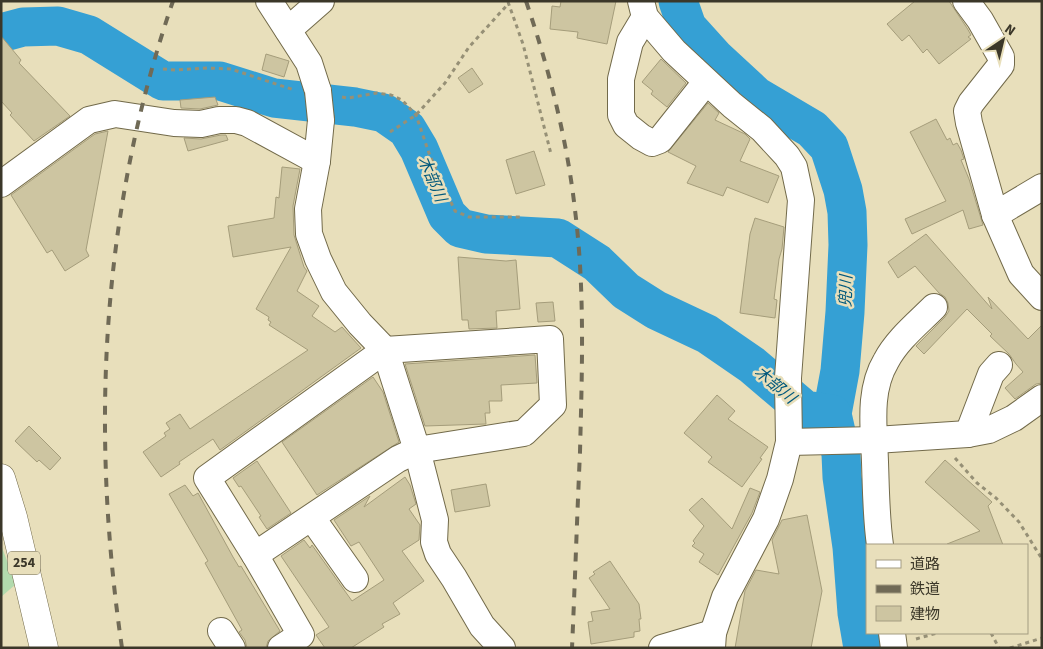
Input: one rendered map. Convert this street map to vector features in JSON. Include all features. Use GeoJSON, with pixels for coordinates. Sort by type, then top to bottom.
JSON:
{"type":"FeatureCollection","features":[{"type":"Feature","properties":{"kind":"highway","name":"254"},"geometry":{"type":"LineString","coordinates":[[1,478],[13,517],[44,648]]}},
{"type":"Feature","properties":{"kind":"street"},"geometry":{"type":"LineString","coordinates":[[268,1],[309,62],[318,93],[321,120],[317,161],[308,209],[309,234],[315,251],[334,292],[360,324],[385,350],[418,450],[435,520],[434,542],[438,554],[482,626],[502,648]]}},
{"type":"Feature","properties":{"kind":"street"},"geometry":{"type":"LineString","coordinates":[[288,30],[321,1]]}},
{"type":"Feature","properties":{"kind":"street"},"geometry":{"type":"LineString","coordinates":[[966,1],[980,20],[1001,56],[1001,65],[971,103],[967,111],[995,215],[1021,274],[1042,297]]}},
{"type":"Feature","properties":{"kind":"street"},"geometry":{"type":"LineString","coordinates":[[643,9],[630,42],[621,79],[621,116],[626,125],[641,138],[652,143],[660,140],[706,82]]}},
{"type":"Feature","properties":{"kind":"street"},"geometry":{"type":"LineString","coordinates":[[643,9],[674,51],[706,82],[762,129],[787,156],[794,167],[801,200],[788,378],[788,411],[794,442],[766,519],[725,597],[713,640],[662,648]]}},
{"type":"Feature","properties":{"kind":"street"},"geometry":{"type":"LineString","coordinates":[[1,184],[89,120],[115,114],[174,123],[201,124],[220,120],[236,120],[247,123],[317,161]]}},
{"type":"Feature","properties":{"kind":"street"},"geometry":{"type":"LineString","coordinates":[[995,215],[1042,187]]}},
{"type":"Feature","properties":{"kind":"street"},"geometry":{"type":"LineString","coordinates":[[880,544],[869,440],[876,385],[884,363],[894,348],[934,308]]}},
{"type":"Feature","properties":{"kind":"street"},"geometry":{"type":"LineString","coordinates":[[254,555],[398,459],[418,450],[524,433],[553,405],[550,339],[385,350],[207,478],[302,635],[281,648]]}},
{"type":"Feature","properties":{"kind":"street"},"geometry":{"type":"LineString","coordinates":[[957,434],[990,374],[999,365]]}},
{"type":"Feature","properties":{"kind":"street"},"geometry":{"type":"LineString","coordinates":[[794,442],[869,440],[989,430],[1014,418],[1042,398]]}},
{"type":"Feature","properties":{"kind":"street"},"geometry":{"type":"LineString","coordinates":[[312,518],[355,579]]}},
{"type":"Feature","properties":{"kind":"street"},"geometry":{"type":"LineString","coordinates":[[892,634],[894,648]]}},
{"type":"Feature","properties":{"kind":"path"},"geometry":{"type":"LineString","coordinates":[[390,132],[416,115],[445,83],[469,48],[509,2]]}},
{"type":"Feature","properties":{"kind":"path"},"geometry":{"type":"LineString","coordinates":[[509,2],[523,44],[551,154]]}},
{"type":"Feature","properties":{"kind":"path"},"geometry":{"type":"LineString","coordinates":[[163,69],[231,69],[318,93],[348,98],[377,94],[391,95],[402,100],[416,115],[430,156],[455,211],[469,217],[522,217]]}},
{"type":"Feature","properties":{"kind":"path"},"geometry":{"type":"LineString","coordinates":[[957,434],[955,459],[976,483],[996,498],[1019,522],[1042,559]]}},
{"type":"Feature","properties":{"kind":"path"},"geometry":{"type":"LineString","coordinates":[[992,634],[999,648]]}},
{"type":"Feature","properties":{"kind":"path"},"geometry":{"type":"LineString","coordinates":[[1010,648],[1042,638]]}},
{"type":"Feature","properties":{"kind":"green space"},"geometry":{"type":"Polygon","coordinates":[[[1,545],[16,584],[1,597],[1,545]]]}},
{"type":"Feature","properties":{"kind":"building"},"geometry":{"type":"Polygon","coordinates":[[[561,1],[616,1],[607,44],[577,38],[578,32],[550,29],[552,6],[560,7],[561,1]]]}},
{"type":"Feature","properties":{"kind":"building"},"geometry":{"type":"Polygon","coordinates":[[[915,1],[949,1],[967,28],[971,35],[968,37],[971,39],[939,64],[927,49],[923,53],[909,35],[902,41],[887,24],[915,1]]]}},
{"type":"Feature","properties":{"kind":"building"},"geometry":{"type":"Polygon","coordinates":[[[1,36],[21,60],[19,63],[70,116],[34,141],[10,115],[12,113],[1,101],[1,36]]]}},
{"type":"Feature","properties":{"kind":"building"},"geometry":{"type":"Polygon","coordinates":[[[266,54],[289,61],[284,77],[262,70],[266,54]]]}},
{"type":"Feature","properties":{"kind":"building"},"geometry":{"type":"Polygon","coordinates":[[[661,59],[686,83],[667,107],[651,94],[653,91],[642,82],[661,59]]]}},
{"type":"Feature","properties":{"kind":"building"},"geometry":{"type":"Polygon","coordinates":[[[472,68],[483,84],[469,93],[458,78],[472,68]]]}},
{"type":"Feature","properties":{"kind":"building"},"geometry":{"type":"Polygon","coordinates":[[[215,97],[218,105],[200,109],[181,108],[180,100],[215,97]]]}},
{"type":"Feature","properties":{"kind":"building"},"geometry":{"type":"Polygon","coordinates":[[[708,103],[719,113],[715,120],[745,134],[750,139],[740,161],[779,176],[768,203],[727,187],[723,196],[687,183],[696,166],[668,152],[708,103]]]}},
{"type":"Feature","properties":{"kind":"building"},"geometry":{"type":"Polygon","coordinates":[[[936,119],[947,140],[950,138],[953,145],[957,143],[961,150],[964,159],[961,160],[983,225],[969,229],[963,210],[912,234],[905,219],[946,201],[910,132],[936,119]]]}},
{"type":"Feature","properties":{"kind":"building"},"geometry":{"type":"Polygon","coordinates":[[[108,131],[86,250],[89,256],[65,271],[52,250],[47,253],[11,195],[95,134],[108,131]]]}},
{"type":"Feature","properties":{"kind":"building"},"geometry":{"type":"Polygon","coordinates":[[[226,135],[228,140],[188,151],[184,138],[201,139],[226,135]]]}},
{"type":"Feature","properties":{"kind":"building"},"geometry":{"type":"Polygon","coordinates":[[[534,151],[545,185],[516,194],[506,160],[534,151]]]}},
{"type":"Feature","properties":{"kind":"building"},"geometry":{"type":"Polygon","coordinates":[[[282,167],[300,169],[293,206],[294,235],[307,271],[297,291],[319,306],[312,316],[335,332],[342,327],[361,348],[220,450],[213,439],[161,477],[143,452],[166,436],[164,433],[170,429],[166,423],[180,414],[190,429],[308,350],[269,325],[271,322],[268,320],[269,317],[256,309],[291,247],[233,257],[228,226],[274,218],[276,197],[279,198],[282,167]]]}},
{"type":"Feature","properties":{"kind":"building"},"geometry":{"type":"Polygon","coordinates":[[[755,218],[784,227],[774,299],[777,300],[775,318],[740,313],[750,234],[755,218]]]}},
{"type":"Feature","properties":{"kind":"building"},"geometry":{"type":"Polygon","coordinates":[[[926,234],[992,309],[988,297],[1028,339],[1042,325],[1042,383],[1036,384],[1015,399],[1005,388],[1023,372],[1009,354],[990,336],[992,334],[967,309],[924,354],[916,346],[945,317],[949,311],[948,303],[945,297],[939,293],[915,266],[898,278],[888,262],[926,234]]]}},
{"type":"Feature","properties":{"kind":"building"},"geometry":{"type":"Polygon","coordinates":[[[458,257],[506,261],[516,260],[520,309],[496,311],[497,328],[469,329],[468,320],[462,320],[458,257]]]}},
{"type":"Feature","properties":{"kind":"building"},"geometry":{"type":"Polygon","coordinates":[[[553,302],[555,321],[538,322],[536,303],[553,302]]]}},
{"type":"Feature","properties":{"kind":"building"},"geometry":{"type":"Polygon","coordinates":[[[535,355],[537,383],[501,385],[502,401],[489,401],[490,413],[485,413],[486,424],[425,426],[405,364],[535,355]]]}},
{"type":"Feature","properties":{"kind":"building"},"geometry":{"type":"Polygon","coordinates":[[[373,377],[383,392],[399,442],[317,495],[282,442],[373,377]]]}},
{"type":"Feature","properties":{"kind":"building"},"geometry":{"type":"Polygon","coordinates":[[[717,395],[735,411],[728,419],[768,447],[760,458],[762,459],[742,487],[708,462],[712,457],[684,433],[717,395]]]}},
{"type":"Feature","properties":{"kind":"building"},"geometry":{"type":"Polygon","coordinates":[[[29,426],[61,458],[50,470],[39,460],[37,462],[15,441],[29,426]]]}},
{"type":"Feature","properties":{"kind":"building"},"geometry":{"type":"Polygon","coordinates":[[[945,460],[992,502],[988,506],[1003,544],[947,544],[980,531],[925,482],[945,460]]]}},
{"type":"Feature","properties":{"kind":"building"},"geometry":{"type":"Polygon","coordinates":[[[257,461],[291,513],[267,529],[259,517],[261,516],[241,486],[239,487],[233,478],[257,461]]]}},
{"type":"Feature","properties":{"kind":"building"},"geometry":{"type":"Polygon","coordinates":[[[405,477],[410,485],[416,504],[409,509],[420,525],[419,540],[402,551],[424,581],[393,603],[400,614],[382,624],[384,627],[351,648],[325,648],[316,635],[329,627],[281,556],[304,540],[310,548],[312,545],[352,601],[384,580],[359,542],[351,546],[334,520],[370,496],[364,507],[405,477]]]}},
{"type":"Feature","properties":{"kind":"building"},"geometry":{"type":"Polygon","coordinates":[[[486,484],[490,506],[455,512],[451,490],[486,484]]]}},
{"type":"Feature","properties":{"kind":"building"},"geometry":{"type":"Polygon","coordinates":[[[185,485],[193,496],[198,493],[233,557],[239,567],[241,566],[280,631],[268,641],[266,648],[247,648],[245,640],[239,632],[242,630],[205,563],[208,561],[169,494],[185,485]]]}},
{"type":"Feature","properties":{"kind":"building"},"geometry":{"type":"Polygon","coordinates":[[[750,488],[760,492],[752,513],[718,575],[699,562],[704,554],[692,546],[695,543],[693,541],[704,526],[689,510],[702,498],[732,529],[750,488]]]}},
{"type":"Feature","properties":{"kind":"building"},"geometry":{"type":"Polygon","coordinates":[[[807,515],[822,591],[811,648],[735,648],[745,591],[756,570],[779,574],[772,540],[782,520],[807,515]]]}},
{"type":"Feature","properties":{"kind":"building"},"geometry":{"type":"Polygon","coordinates":[[[610,561],[639,604],[640,631],[634,632],[634,637],[591,644],[588,622],[593,621],[591,612],[610,609],[589,578],[595,574],[593,572],[610,561]]]}},
{"type":"Feature","properties":{"kind":"waterway","name":"兜川"},"geometry":{"type":"LineString","coordinates":[[678,1],[687,27],[715,58],[756,96],[812,129],[829,147],[843,190],[847,212],[848,245],[845,312],[840,371],[832,414],[841,454],[842,477],[852,547],[857,613],[863,648]]}},
{"type":"Feature","properties":{"kind":"waterway","name":"木部川"},"geometry":{"type":"LineString","coordinates":[[1,33],[23,27],[58,26],[89,35],[163,81],[220,81],[274,98],[355,107],[384,113],[407,129],[419,149],[447,215],[460,228],[486,234],[558,238],[597,263],[626,291],[656,310],[707,334],[752,365],[805,410],[832,414]]}},
{"type":"Feature","properties":{"kind":"railway"},"geometry":{"type":"LineString","coordinates":[[122,648],[112,566],[106,484],[105,402],[108,321],[117,240],[130,160],[149,80],[173,1]]}},
{"type":"Feature","properties":{"kind":"railway"},"geometry":{"type":"LineString","coordinates":[[526,1],[550,78],[562,131],[572,183],[578,240],[582,300],[582,361],[572,648]]}}]}
